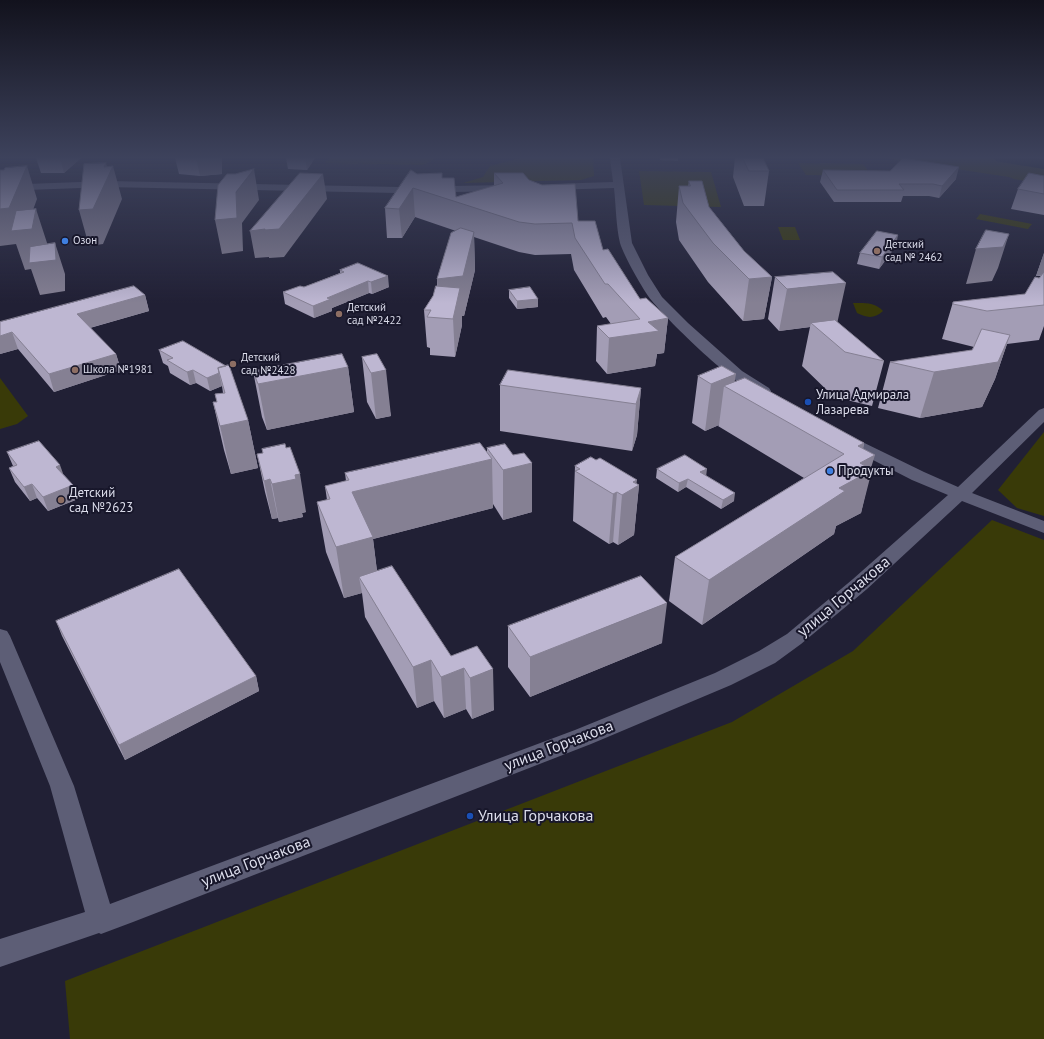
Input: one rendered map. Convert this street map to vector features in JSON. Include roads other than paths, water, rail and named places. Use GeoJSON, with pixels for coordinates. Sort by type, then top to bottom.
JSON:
{"type":"FeatureCollection","features":[{"type":"Feature","properties":{"kind":"street"},"geometry":{"type":"LineString","coordinates":[[621,206],[626,243],[642,275],[657,299],[683,326],[737,374],[773,397]]}},
{"type":"Feature","properties":{"kind":"street","name":"улица Горчакова"},"geometry":{"type":"LineString","coordinates":[[0,953],[101,921],[583,737],[723,679],[767,657],[794,639],[860,584],[960,494],[1044,413]]}},
{"type":"Feature","properties":{"kind":"street"},"geometry":{"type":"LineString","coordinates":[[830,431],[867,451],[960,494],[1001,512],[1044,527]]}},
{"type":"Feature","properties":{"kind":"street"},"geometry":{"type":"LineString","coordinates":[[0,636],[62,786],[101,921]]}},
{"type":"Feature","properties":{"kind":"place","name":"Озон"},"geometry":{"type":"Point","coordinates":[65,241]}},
{"type":"Feature","properties":{"kind":"place","name":"Детский сад № 2462"},"geometry":{"type":"Point","coordinates":[877,251]}},
{"type":"Feature","properties":{"kind":"place","name":"Детский сад №2422"},"geometry":{"type":"Point","coordinates":[339,314]}},
{"type":"Feature","properties":{"kind":"place","name":"Детский сад №2428"},"geometry":{"type":"Point","coordinates":[233,364]}},
{"type":"Feature","properties":{"kind":"place","name":"Школа №1981"},"geometry":{"type":"Point","coordinates":[75,370]}},
{"type":"Feature","properties":{"kind":"place","name":"Улица Адмирала Лазарева"},"geometry":{"type":"Point","coordinates":[808,402]}},
{"type":"Feature","properties":{"kind":"place","name":"Продукты"},"geometry":{"type":"Point","coordinates":[830,471]}},
{"type":"Feature","properties":{"kind":"place","name":"Детский сад №2623"},"geometry":{"type":"Point","coordinates":[61,500]}},
{"type":"Feature","properties":{"kind":"place","name":"Улица Горчакова"},"geometry":{"type":"Point","coordinates":[470,816]}}]}
